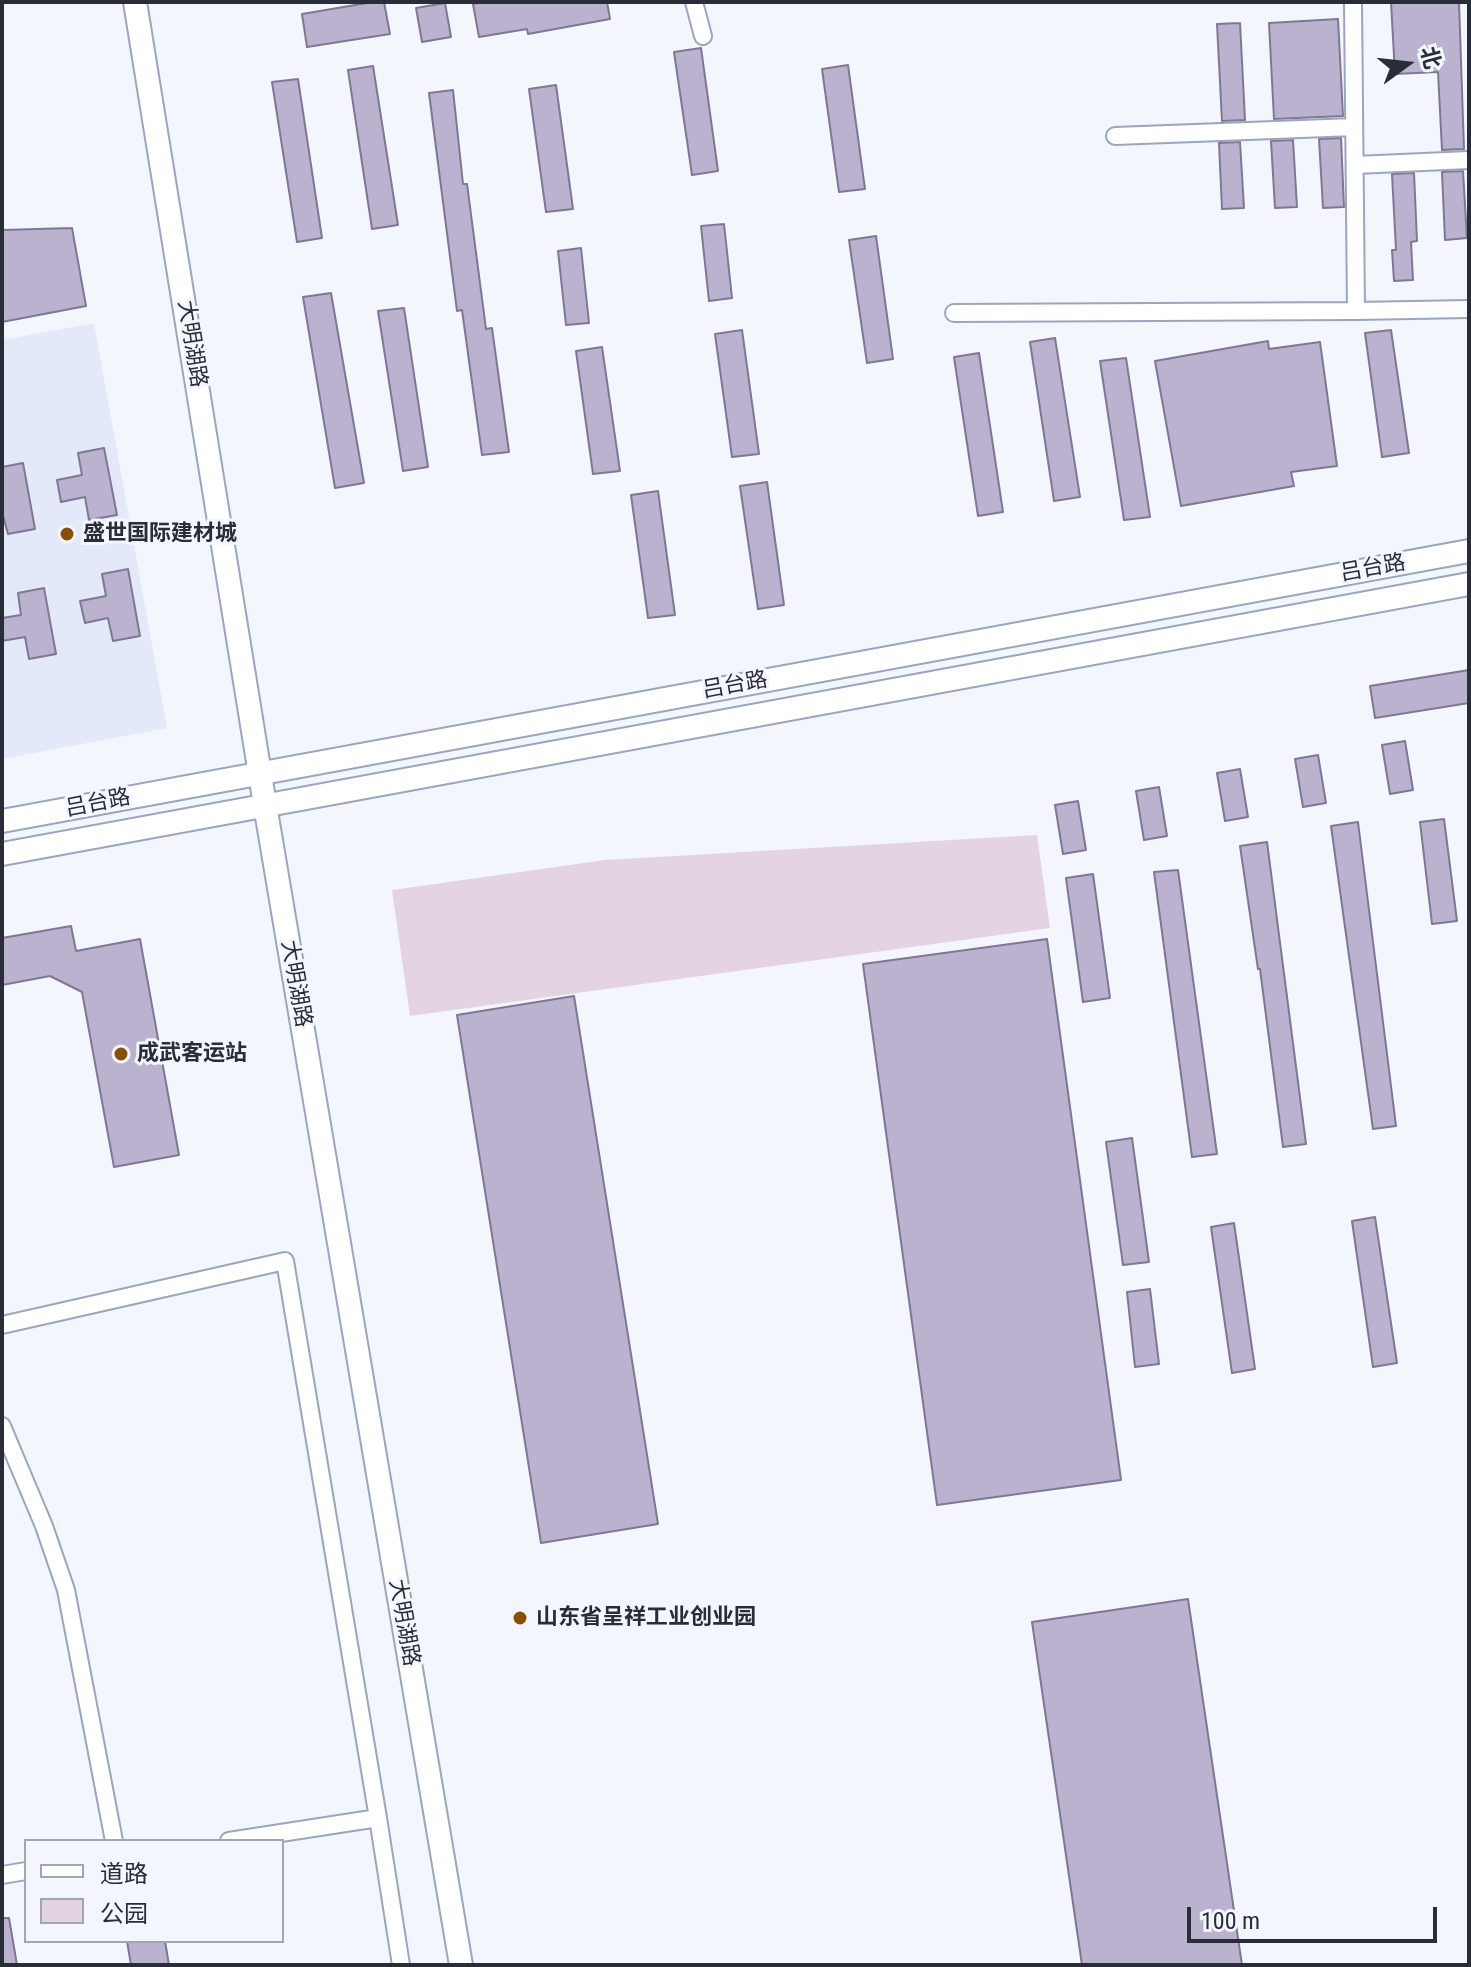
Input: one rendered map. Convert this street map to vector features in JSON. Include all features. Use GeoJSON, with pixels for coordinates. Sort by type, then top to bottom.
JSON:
{"type":"FeatureCollection","features":[{"type":"Feature","properties":{"kind":"main road","name":"大明湖路"},"geometry":{"type":"LineString","coordinates":[[135,2],[265,805],[461,1965]]}},
{"type":"Feature","properties":{"kind":"main road","name":"吕台路"},"geometry":{"type":"LineString","coordinates":[[2,821],[1469,551]]}},
{"type":"Feature","properties":{"kind":"main road","name":"吕台路"},"geometry":{"type":"LineString","coordinates":[[2,854],[1469,584]]}},
{"type":"Feature","properties":{"kind":"street"},"geometry":{"type":"LineString","coordinates":[[694,2],[703,36]]}},
{"type":"Feature","properties":{"kind":"street"},"geometry":{"type":"LineString","coordinates":[[1353,2],[1356,311]]}},
{"type":"Feature","properties":{"kind":"street"},"geometry":{"type":"LineString","coordinates":[[1115,136],[1354,127]]}},
{"type":"Feature","properties":{"kind":"street"},"geometry":{"type":"LineString","coordinates":[[1355,165],[1469,160]]}},
{"type":"Feature","properties":{"kind":"street"},"geometry":{"type":"LineString","coordinates":[[954,313],[1469,309]]}},
{"type":"Feature","properties":{"kind":"street"},"geometry":{"type":"LineString","coordinates":[[2,1325],[285,1261],[401,1965]]}},
{"type":"Feature","properties":{"kind":"street"},"geometry":{"type":"LineString","coordinates":[[2,1426],[44,1526],[66,1590],[114,1839]]}},
{"type":"Feature","properties":{"kind":"street"},"geometry":{"type":"LineString","coordinates":[[242,1839],[378,1818]]}},
{"type":"Feature","properties":{"kind":"street"},"geometry":{"type":"LineString","coordinates":[[2,1875],[24,1871]]}},
{"type":"Feature","properties":{"kind":"shaded area","name":"盛世国际建材城"},"geometry":{"type":"Polygon","coordinates":[[[94,323],[167,728],[2,759],[2,340],[94,323]]]}},
{"type":"Feature","properties":{"kind":"green space"},"geometry":{"type":"Polygon","coordinates":[[[1037,835],[1050,928],[410,1016],[392,890],[605,860],[1037,835]]]}},
{"type":"Feature","properties":{"kind":"building"},"geometry":{"type":"Polygon","coordinates":[[[384,2],[390,34],[307,47],[302,14],[384,2]]]}},
{"type":"Feature","properties":{"kind":"building"},"geometry":{"type":"Polygon","coordinates":[[[607,2],[610,19],[528,34],[527,29],[479,37],[473,4],[607,2]]]}},
{"type":"Feature","properties":{"kind":"building"},"geometry":{"type":"Polygon","coordinates":[[[1391,2],[1459,2],[1464,149],[1442,150],[1438,72],[1395,74],[1391,2]]]}},
{"type":"Feature","properties":{"kind":"building"},"geometry":{"type":"Polygon","coordinates":[[[445,3],[451,37],[422,42],[416,8],[445,3]]]}},
{"type":"Feature","properties":{"kind":"building"},"geometry":{"type":"Polygon","coordinates":[[[1338,19],[1343,116],[1274,119],[1269,23],[1338,19]]]}},
{"type":"Feature","properties":{"kind":"building"},"geometry":{"type":"Polygon","coordinates":[[[1240,23],[1245,120],[1222,121],[1217,24],[1240,23]]]}},
{"type":"Feature","properties":{"kind":"building"},"geometry":{"type":"Polygon","coordinates":[[[701,48],[718,171],[692,175],[674,52],[701,48]]]}},
{"type":"Feature","properties":{"kind":"building"},"geometry":{"type":"Polygon","coordinates":[[[848,65],[865,189],[839,192],[822,69],[848,65]]]}},
{"type":"Feature","properties":{"kind":"building"},"geometry":{"type":"Polygon","coordinates":[[[373,66],[398,225],[372,229],[348,70],[373,66]]]}},
{"type":"Feature","properties":{"kind":"building"},"geometry":{"type":"Polygon","coordinates":[[[298,79],[322,238],[297,242],[272,82],[298,79]]]}},
{"type":"Feature","properties":{"kind":"building"},"geometry":{"type":"Polygon","coordinates":[[[556,85],[573,209],[546,212],[529,89],[556,85]]]}},
{"type":"Feature","properties":{"kind":"building"},"geometry":{"type":"Polygon","coordinates":[[[453,90],[463,184],[467,184],[486,329],[492,328],[509,452],[482,455],[462,310],[457,311],[429,93],[453,90]]]}},
{"type":"Feature","properties":{"kind":"building"},"geometry":{"type":"Polygon","coordinates":[[[1341,138],[1344,207],[1323,208],[1319,139],[1341,138]]]}},
{"type":"Feature","properties":{"kind":"building"},"geometry":{"type":"Polygon","coordinates":[[[1293,140],[1297,207],[1275,208],[1271,141],[1293,140]]]}},
{"type":"Feature","properties":{"kind":"building"},"geometry":{"type":"Polygon","coordinates":[[[1240,142],[1244,208],[1222,209],[1219,143],[1240,142]]]}},
{"type":"Feature","properties":{"kind":"building"},"geometry":{"type":"Polygon","coordinates":[[[1463,171],[1467,238],[1445,240],[1442,172],[1463,171]]]}},
{"type":"Feature","properties":{"kind":"building"},"geometry":{"type":"Polygon","coordinates":[[[1414,173],[1417,241],[1411,242],[1413,280],[1394,281],[1392,250],[1396,250],[1392,174],[1414,173]]]}},
{"type":"Feature","properties":{"kind":"building"},"geometry":{"type":"Polygon","coordinates":[[[724,224],[732,298],[709,301],[701,226],[724,224]]]}},
{"type":"Feature","properties":{"kind":"building"},"geometry":{"type":"Polygon","coordinates":[[[72,228],[86,306],[2,322],[2,230],[72,228]]]}},
{"type":"Feature","properties":{"kind":"building"},"geometry":{"type":"Polygon","coordinates":[[[876,236],[893,359],[867,363],[849,240],[876,236]]]}},
{"type":"Feature","properties":{"kind":"building"},"geometry":{"type":"Polygon","coordinates":[[[581,248],[589,323],[566,325],[558,251],[581,248]]]}},
{"type":"Feature","properties":{"kind":"building"},"geometry":{"type":"Polygon","coordinates":[[[331,293],[364,483],[335,488],[303,297],[331,293]]]}},
{"type":"Feature","properties":{"kind":"building"},"geometry":{"type":"Polygon","coordinates":[[[404,308],[428,467],[403,471],[378,311],[404,308]]]}},
{"type":"Feature","properties":{"kind":"building"},"geometry":{"type":"Polygon","coordinates":[[[742,330],[759,454],[732,457],[715,334],[742,330]]]}},
{"type":"Feature","properties":{"kind":"building"},"geometry":{"type":"Polygon","coordinates":[[[1391,330],[1409,453],[1382,457],[1365,333],[1391,330]]]}},
{"type":"Feature","properties":{"kind":"building"},"geometry":{"type":"Polygon","coordinates":[[[1055,338],[1080,497],[1054,501],[1030,342],[1055,338]]]}},
{"type":"Feature","properties":{"kind":"building"},"geometry":{"type":"Polygon","coordinates":[[[1268,341],[1269,349],[1320,342],[1337,466],[1291,472],[1294,486],[1181,506],[1155,361],[1268,341]]]}},
{"type":"Feature","properties":{"kind":"building"},"geometry":{"type":"Polygon","coordinates":[[[602,347],[620,471],[593,474],[576,351],[602,347]]]}},
{"type":"Feature","properties":{"kind":"building"},"geometry":{"type":"Polygon","coordinates":[[[979,353],[1003,512],[978,516],[954,357],[979,353]]]}},
{"type":"Feature","properties":{"kind":"building"},"geometry":{"type":"Polygon","coordinates":[[[1126,358],[1150,517],[1124,520],[1100,361],[1126,358]]]}},
{"type":"Feature","properties":{"kind":"building"},"geometry":{"type":"Polygon","coordinates":[[[104,448],[117,515],[89,520],[85,497],[61,502],[57,480],[82,475],[78,453],[104,448]]]}},
{"type":"Feature","properties":{"kind":"building"},"geometry":{"type":"Polygon","coordinates":[[[23,463],[35,529],[8,534],[2,512],[2,467],[23,463]]]}},
{"type":"Feature","properties":{"kind":"building"},"geometry":{"type":"Polygon","coordinates":[[[767,482],[784,605],[758,609],[740,486],[767,482]]]}},
{"type":"Feature","properties":{"kind":"building"},"geometry":{"type":"Polygon","coordinates":[[[658,491],[675,615],[648,618],[631,495],[658,491]]]}},
{"type":"Feature","properties":{"kind":"building"},"geometry":{"type":"Polygon","coordinates":[[[128,569],[140,636],[113,641],[108,618],[85,623],[80,601],[106,596],[102,574],[128,569]]]}},
{"type":"Feature","properties":{"kind":"building"},"geometry":{"type":"Polygon","coordinates":[[[44,588],[56,654],[29,659],[25,637],[2,641],[2,618],[21,615],[18,593],[44,588]]]}},
{"type":"Feature","properties":{"kind":"building"},"geometry":{"type":"Polygon","coordinates":[[[1469,670],[1469,703],[1375,718],[1370,686],[1469,670]]]}},
{"type":"Feature","properties":{"kind":"building"},"geometry":{"type":"Polygon","coordinates":[[[1405,741],[1413,790],[1390,794],[1382,745],[1405,741]]]}},
{"type":"Feature","properties":{"kind":"building"},"geometry":{"type":"Polygon","coordinates":[[[1318,755],[1326,803],[1303,807],[1295,759],[1318,755]]]}},
{"type":"Feature","properties":{"kind":"building"},"geometry":{"type":"Polygon","coordinates":[[[1240,769],[1248,817],[1225,821],[1217,773],[1240,769]]]}},
{"type":"Feature","properties":{"kind":"building"},"geometry":{"type":"Polygon","coordinates":[[[1159,787],[1167,836],[1144,840],[1136,791],[1159,787]]]}},
{"type":"Feature","properties":{"kind":"building"},"geometry":{"type":"Polygon","coordinates":[[[1078,801],[1086,850],[1063,854],[1055,805],[1078,801]]]}},
{"type":"Feature","properties":{"kind":"building"},"geometry":{"type":"Polygon","coordinates":[[[1444,819],[1457,921],[1432,924],[1420,822],[1444,819]]]}},
{"type":"Feature","properties":{"kind":"building"},"geometry":{"type":"Polygon","coordinates":[[[1358,822],[1396,1126],[1373,1129],[1331,826],[1358,822]]]}},
{"type":"Feature","properties":{"kind":"building"},"geometry":{"type":"Polygon","coordinates":[[[1267,842],[1306,1144],[1283,1147],[1260,969],[1240,846],[1267,842]]]}},
{"type":"Feature","properties":{"kind":"building"},"geometry":{"type":"Polygon","coordinates":[[[1178,870],[1217,1154],[1192,1157],[1154,872],[1178,870]]]}},
{"type":"Feature","properties":{"kind":"building"},"geometry":{"type":"Polygon","coordinates":[[[1093,874],[1110,998],[1083,1002],[1066,878],[1093,874]]]}},
{"type":"Feature","properties":{"kind":"building"},"geometry":{"type":"Polygon","coordinates":[[[71,926],[76,951],[140,939],[179,1155],[114,1167],[82,992],[50,976],[2,985],[2,938],[71,926]]]}},
{"type":"Feature","properties":{"kind":"building"},"geometry":{"type":"Polygon","coordinates":[[[1047,939],[1121,1480],[937,1505],[863,964],[1047,939]]]}},
{"type":"Feature","properties":{"kind":"building"},"geometry":{"type":"Polygon","coordinates":[[[574,996],[658,1524],[541,1543],[457,1015],[574,996]]]}},
{"type":"Feature","properties":{"kind":"building"},"geometry":{"type":"Polygon","coordinates":[[[1132,1138],[1149,1262],[1123,1265],[1106,1142],[1132,1138]]]}},
{"type":"Feature","properties":{"kind":"building"},"geometry":{"type":"Polygon","coordinates":[[[1375,1217],[1397,1363],[1373,1367],[1352,1221],[1375,1217]]]}},
{"type":"Feature","properties":{"kind":"building"},"geometry":{"type":"Polygon","coordinates":[[[1234,1223],[1255,1369],[1232,1373],[1211,1227],[1234,1223]]]}},
{"type":"Feature","properties":{"kind":"building"},"geometry":{"type":"Polygon","coordinates":[[[1150,1289],[1159,1364],[1135,1367],[1127,1292],[1150,1289]]]}},
{"type":"Feature","properties":{"kind":"building"},"geometry":{"type":"Polygon","coordinates":[[[1188,1599],[1242,1965],[1082,1965],[1032,1622],[1188,1599]]]}},
{"type":"Feature","properties":{"kind":"building"},"geometry":{"type":"Polygon","coordinates":[[[2,1918],[9,1918],[17,1965],[2,1965],[2,1918]]]}},
{"type":"Feature","properties":{"kind":"building"},"geometry":{"type":"Polygon","coordinates":[[[127,1943],[165,1943],[169,1965],[131,1965],[127,1943]]]}},
{"type":"Feature","properties":{"kind":"place","name":"盛世国际建材城"},"geometry":{"type":"Point","coordinates":[67,534]}},
{"type":"Feature","properties":{"kind":"place","name":"成武客运站"},"geometry":{"type":"Point","coordinates":[121,1054]}},
{"type":"Feature","properties":{"kind":"place","name":"山东省呈祥工业创业园"},"geometry":{"type":"Point","coordinates":[520,1618]}}]}
